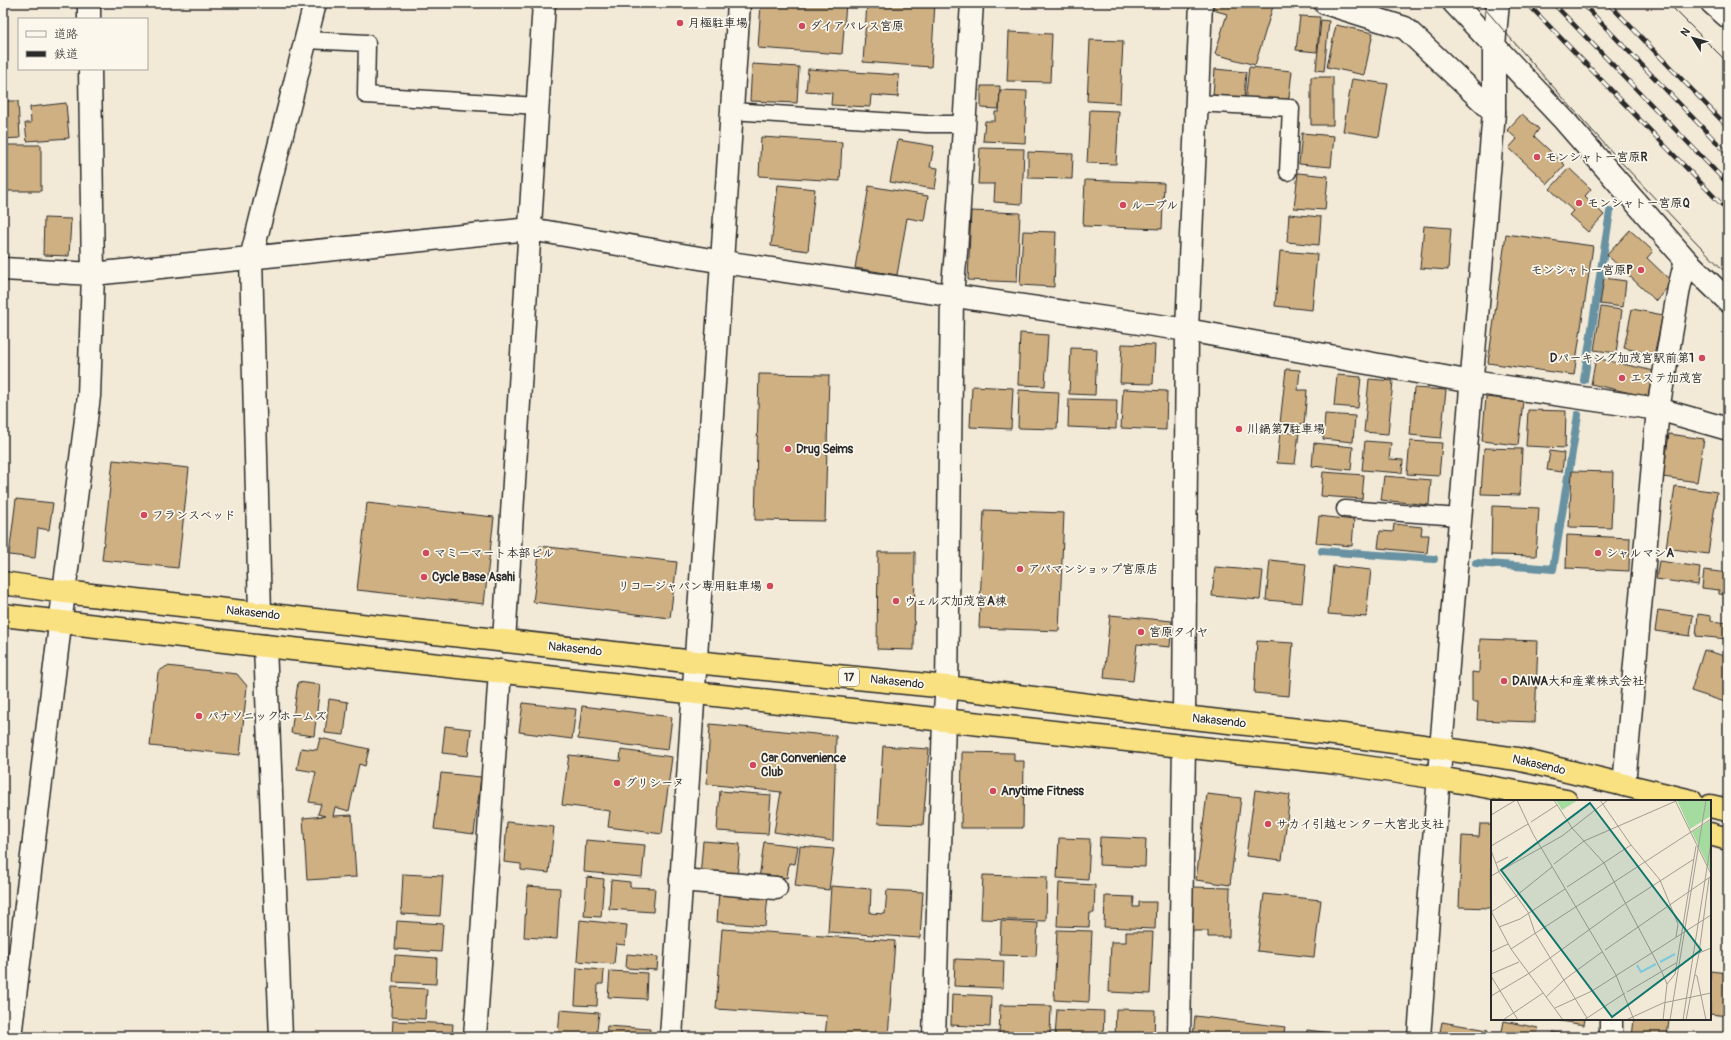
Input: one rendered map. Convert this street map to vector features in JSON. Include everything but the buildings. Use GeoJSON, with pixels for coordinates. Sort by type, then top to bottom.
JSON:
{"type":"FeatureCollection","features":[{"type":"Feature","properties":{"kind":"highway","name":"Nakasendo"},"geometry":{"type":"LineString","coordinates":[[3,583],[64,592],[504,641],[947,687],[1184,717],[1343,735],[1517,759],[1687,800]]}},
{"type":"Feature","properties":{"kind":"highway"},"geometry":{"type":"LineString","coordinates":[[3,614],[265,646],[1338,763],[1440,778],[1561,800]]}},
{"type":"Feature","properties":{"kind":"highway"},"geometry":{"type":"LineString","coordinates":[[1711,806],[1728,810]]}},
{"type":"Feature","properties":{"kind":"highway"},"geometry":{"type":"LineString","coordinates":[[1711,834],[1728,839]]}},
{"type":"Feature","properties":{"kind":"street"},"geometry":{"type":"LineString","coordinates":[[89,3],[89,18]]}},
{"type":"Feature","properties":{"kind":"street"},"geometry":{"type":"LineString","coordinates":[[260,614],[251,258],[315,3]]}},
{"type":"Feature","properties":{"kind":"street"},"geometry":{"type":"LineString","coordinates":[[504,641],[544,3]]}},
{"type":"Feature","properties":{"kind":"street"},"geometry":{"type":"LineString","coordinates":[[671,1037],[739,3]]}},
{"type":"Feature","properties":{"kind":"street"},"geometry":{"type":"LineString","coordinates":[[934,1037],[944,720],[947,687],[952,295],[972,3]]}},
{"type":"Feature","properties":{"kind":"street"},"geometry":{"type":"LineString","coordinates":[[1184,717],[1187,330],[1201,3]]}},
{"type":"Feature","properties":{"kind":"street"},"geometry":{"type":"LineString","coordinates":[[1325,3],[1406,28],[1494,112]]}},
{"type":"Feature","properties":{"kind":"street"},"geometry":{"type":"LineString","coordinates":[[1454,3],[1564,120],[1686,260],[1728,301]]}},
{"type":"Feature","properties":{"kind":"street"},"geometry":{"type":"LineString","coordinates":[[1419,1037],[1440,778],[1441,749],[1494,112],[1494,45],[1498,3]]}},
{"type":"Feature","properties":{"kind":"street"},"geometry":{"type":"LineString","coordinates":[[1712,3],[1728,17]]}},
{"type":"Feature","properties":{"kind":"street"},"geometry":{"type":"LineString","coordinates":[[10,1037],[64,592],[90,396],[93,274],[90,70]]}},
{"type":"Feature","properties":{"kind":"street"},"geometry":{"type":"LineString","coordinates":[[3,269],[93,274],[530,229],[723,262],[1187,330],[1472,382],[1658,409],[1728,429]]}},
{"type":"Feature","properties":{"kind":"street"},"geometry":{"type":"LineString","coordinates":[[1624,785],[1658,409],[1679,288],[1686,260]]}},
{"type":"Feature","properties":{"kind":"street"},"geometry":{"type":"LineString","coordinates":[[265,646],[281,1037]]}},
{"type":"Feature","properties":{"kind":"street"},"geometry":{"type":"LineString","coordinates":[[475,1037],[500,671]]}},
{"type":"Feature","properties":{"kind":"street"},"geometry":{"type":"LineString","coordinates":[[1179,1037],[1184,747]]}},
{"type":"Feature","properties":{"kind":"street"},"geometry":{"type":"LineString","coordinates":[[681,880],[776,888]]}},
{"type":"Feature","properties":{"kind":"street"},"geometry":{"type":"LineString","coordinates":[[1611,1020],[1611,1037]]}},
{"type":"Feature","properties":{"kind":"lane"},"geometry":{"type":"LineString","coordinates":[[306,40],[367,43],[366,95],[537,106]]}},
{"type":"Feature","properties":{"kind":"lane"},"geometry":{"type":"LineString","coordinates":[[1196,103],[1291,108],[1288,172]]}},
{"type":"Feature","properties":{"kind":"lane"},"geometry":{"type":"LineString","coordinates":[[732,111],[926,124],[964,124]]}},
{"type":"Feature","properties":{"kind":"lane"},"geometry":{"type":"LineString","coordinates":[[1345,509],[1460,517]]}},
{"type":"Feature","properties":{"kind":"waterway"},"geometry":{"type":"LineString","coordinates":[[1584,380],[1610,212]]}},
{"type":"Feature","properties":{"kind":"waterway"},"geometry":{"type":"LineString","coordinates":[[1476,563],[1553,569],[1578,415]]}},
{"type":"Feature","properties":{"kind":"waterway"},"geometry":{"type":"LineString","coordinates":[[1322,551],[1434,559]]}},
{"type":"Feature","properties":{"kind":"tram line"},"geometry":{"type":"LineString","coordinates":[[1480,3],[1602,141],[1728,275]]}},
{"type":"Feature","properties":{"kind":"tram line"},"geometry":{"type":"LineString","coordinates":[[1668,3],[1728,63]]}},
{"type":"Feature","properties":{"kind":"railway"},"geometry":{"type":"LineString","coordinates":[[1527,3],[1728,211]]}},
{"type":"Feature","properties":{"kind":"railway"},"geometry":{"type":"LineString","coordinates":[[1553,3],[1728,184]]}},
{"type":"Feature","properties":{"kind":"railway"},"geometry":{"type":"LineString","coordinates":[[1582,3],[1728,154]]}},
{"type":"Feature","properties":{"kind":"railway"},"geometry":{"type":"LineString","coordinates":[[1608,3],[1728,127]]}},
{"type":"Feature","properties":{"kind":"place","name":"月極駐車場"},"geometry":{"type":"Point","coordinates":[680,23]}},
{"type":"Feature","properties":{"kind":"place","name":"ダイアパレス宮原"},"geometry":{"type":"Point","coordinates":[802,26]}},
{"type":"Feature","properties":{"kind":"place","name":"モンシャトー宮原R"},"geometry":{"type":"Point","coordinates":[1537,157]}},
{"type":"Feature","properties":{"kind":"place","name":"モンシャトー宮原Q"},"geometry":{"type":"Point","coordinates":[1579,203]}},
{"type":"Feature","properties":{"kind":"place","name":"ルーブル"},"geometry":{"type":"Point","coordinates":[1123,205]}},
{"type":"Feature","properties":{"kind":"place","name":"モンシャトー宮原P"},"geometry":{"type":"Point","coordinates":[1641,270]}},
{"type":"Feature","properties":{"kind":"place","name":"Dパーキング加茂宮駅前第1"},"geometry":{"type":"Point","coordinates":[1702,358]}},
{"type":"Feature","properties":{"kind":"place","name":"エステ加茂宮"},"geometry":{"type":"Point","coordinates":[1622,378]}},
{"type":"Feature","properties":{"kind":"place","name":"川鍋第7駐車場"},"geometry":{"type":"Point","coordinates":[1239,429]}},
{"type":"Feature","properties":{"kind":"place","name":"Drug Seims"},"geometry":{"type":"Point","coordinates":[788,449]}},
{"type":"Feature","properties":{"kind":"place","name":"フランスベッド"},"geometry":{"type":"Point","coordinates":[144,515]}},
{"type":"Feature","properties":{"kind":"place","name":"マミーマート本部ビル"},"geometry":{"type":"Point","coordinates":[426,553]}},
{"type":"Feature","properties":{"kind":"place","name":"シャルマンA"},"geometry":{"type":"Point","coordinates":[1598,553]}},
{"type":"Feature","properties":{"kind":"place","name":"アパマンショップ宮原店"},"geometry":{"type":"Point","coordinates":[1020,569]}},
{"type":"Feature","properties":{"kind":"place","name":"Cycle Base Asahi"},"geometry":{"type":"Point","coordinates":[424,577]}},
{"type":"Feature","properties":{"kind":"place","name":"リコージャパン専用駐車場"},"geometry":{"type":"Point","coordinates":[770,586]}},
{"type":"Feature","properties":{"kind":"place","name":"ウェルズ加茂宮A棟"},"geometry":{"type":"Point","coordinates":[896,601]}},
{"type":"Feature","properties":{"kind":"place","name":"宮原タイヤ"},"geometry":{"type":"Point","coordinates":[1141,632]}},
{"type":"Feature","properties":{"kind":"place","name":"DAIWA大和産業株式会社"},"geometry":{"type":"Point","coordinates":[1504,681]}},
{"type":"Feature","properties":{"kind":"place","name":"パナソニックホームズ"},"geometry":{"type":"Point","coordinates":[199,716]}},
{"type":"Feature","properties":{"kind":"place","name":"Car Convenience Club"},"geometry":{"type":"Point","coordinates":[753,765]}},
{"type":"Feature","properties":{"kind":"place","name":"グリシーヌ"},"geometry":{"type":"Point","coordinates":[617,783]}},
{"type":"Feature","properties":{"kind":"place","name":"Anytime Fitness"},"geometry":{"type":"Point","coordinates":[993,791]}},
{"type":"Feature","properties":{"kind":"place","name":"サカイ引越センター大宮北支社"},"geometry":{"type":"Point","coordinates":[1268,824]}}]}
